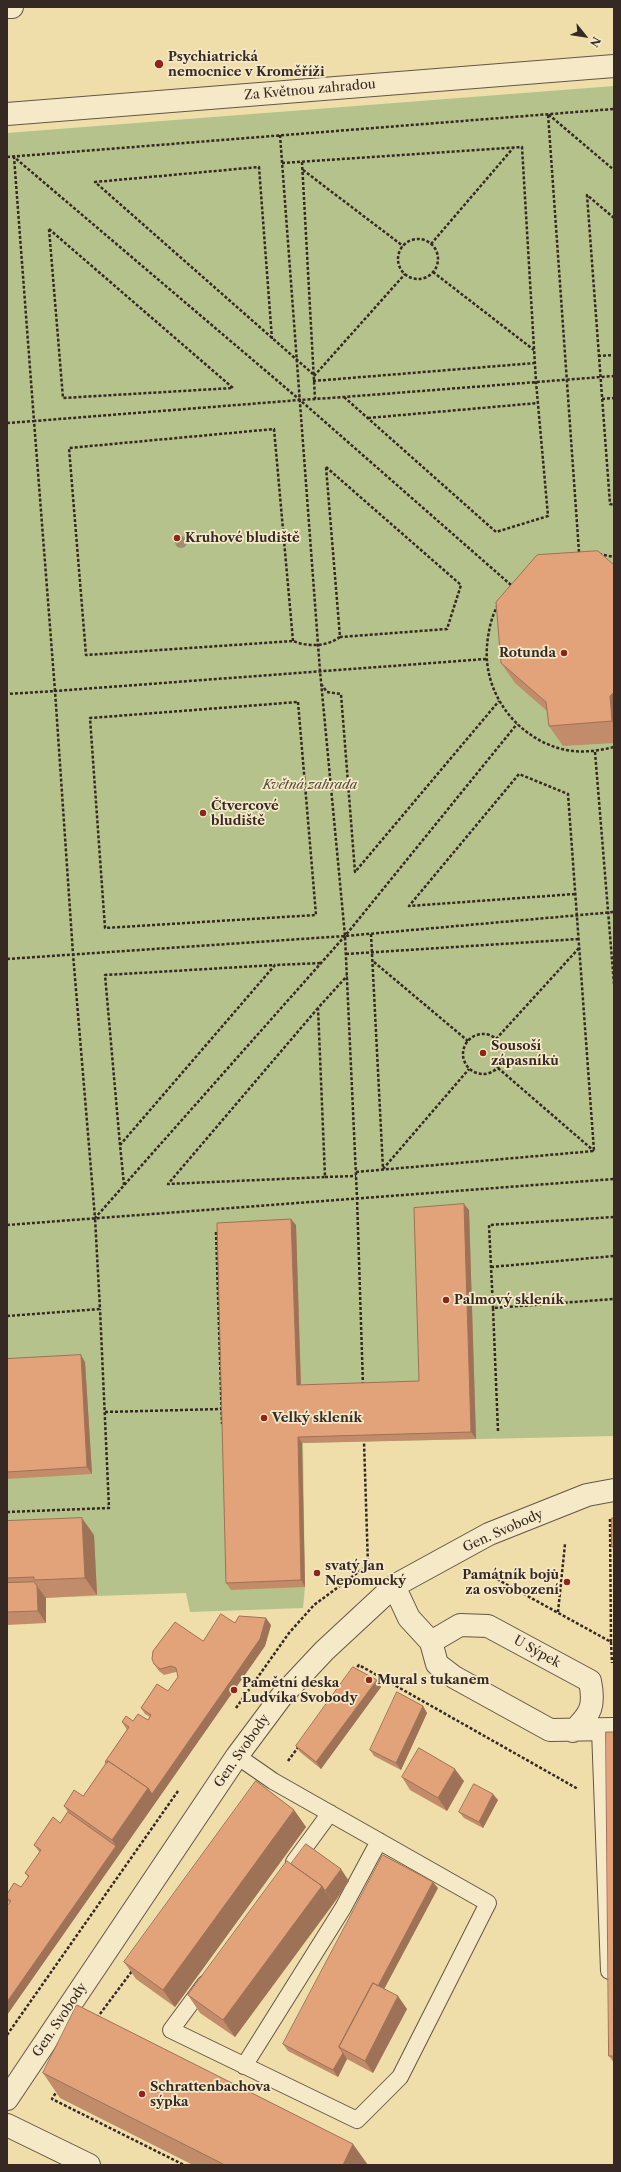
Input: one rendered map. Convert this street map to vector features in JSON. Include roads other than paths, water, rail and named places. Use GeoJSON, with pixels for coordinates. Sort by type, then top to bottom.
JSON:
{"type":"FeatureCollection","features":[{"type":"Feature","properties":{"kind":"street"},"geometry":{"type":"LineString","coordinates":[[7,7],[12,7]]}},
{"type":"Feature","properties":{"kind":"street","name":"Za Květnou zahradou"},"geometry":{"type":"LineString","coordinates":[[7,114],[614,66]]}},
{"type":"Feature","properties":{"kind":"street","name":"Gen. Svobody"},"geometry":{"type":"LineString","coordinates":[[7,2099],[237,1756],[286,1691],[324,1651],[394,1586],[489,1534],[587,1495],[614,1490]]}},
{"type":"Feature","properties":{"kind":"street"},"geometry":{"type":"LineString","coordinates":[[394,1586],[409,1618],[431,1642],[437,1664],[454,1678],[550,1730],[607,1730]]}},
{"type":"Feature","properties":{"kind":"street","name":"U Sýpek"},"geometry":{"type":"LineString","coordinates":[[431,1642],[446,1631],[460,1625],[488,1626],[590,1682],[593,1698],[588,1717],[573,1731]]}},
{"type":"Feature","properties":{"kind":"street"},"geometry":{"type":"LineString","coordinates":[[7,2125],[89,2165]]}},
{"type":"Feature","properties":{"kind":"lane"},"geometry":{"type":"LineString","coordinates":[[607,1730],[609,1971]]}},
{"type":"Feature","properties":{"kind":"lane"},"geometry":{"type":"LineString","coordinates":[[213,1973],[171,2030],[357,2120],[400,2076],[488,1903],[273,1782],[237,1756]]}},
{"type":"Feature","properties":{"kind":"lane"},"geometry":{"type":"LineString","coordinates":[[283,1877],[330,1813]]}},
{"type":"Feature","properties":{"kind":"lane"},"geometry":{"type":"LineString","coordinates":[[244,2066],[343,1908],[379,1841]]}},
{"type":"Feature","properties":{"kind":"place","name":"Psychiatrická nemocnice v Kroměříži"},"geometry":{"type":"Point","coordinates":[159,64]}},
{"type":"Feature","properties":{"kind":"place","name":"Kruhové bludiště"},"geometry":{"type":"Point","coordinates":[177,538]}},
{"type":"Feature","properties":{"kind":"place","name":"Rotunda"},"geometry":{"type":"Point","coordinates":[564,653]}},
{"type":"Feature","properties":{"kind":"place","name":"Čtvercové bludiště"},"geometry":{"type":"Point","coordinates":[203,813]}},
{"type":"Feature","properties":{"kind":"place","name":"Sousoší zápasníků"},"geometry":{"type":"Point","coordinates":[483,1053]}},
{"type":"Feature","properties":{"kind":"place","name":"Palmový skleník"},"geometry":{"type":"Point","coordinates":[446,1300]}},
{"type":"Feature","properties":{"kind":"place","name":"Velký skleník"},"geometry":{"type":"Point","coordinates":[264,1418]}},
{"type":"Feature","properties":{"kind":"place","name":"svatý Jan Nepomucký"},"geometry":{"type":"Point","coordinates":[317,1573]}},
{"type":"Feature","properties":{"kind":"place","name":"Památník bojů za osvobození"},"geometry":{"type":"Point","coordinates":[567,1582]}},
{"type":"Feature","properties":{"kind":"place","name":"Mural s tukanem"},"geometry":{"type":"Point","coordinates":[369,1680]}},
{"type":"Feature","properties":{"kind":"place","name":"Pamětní deska Ludvíka Svobody"},"geometry":{"type":"Point","coordinates":[234,1690]}},
{"type":"Feature","properties":{"kind":"place","name":"Schrattenbachova sýpka"},"geometry":{"type":"Point","coordinates":[142,2094]}},
{"type":"Feature","properties":{"kind":"park label","name":"Květná zahrada"},"geometry":{"type":"Point","coordinates":[310,785]}}]}
